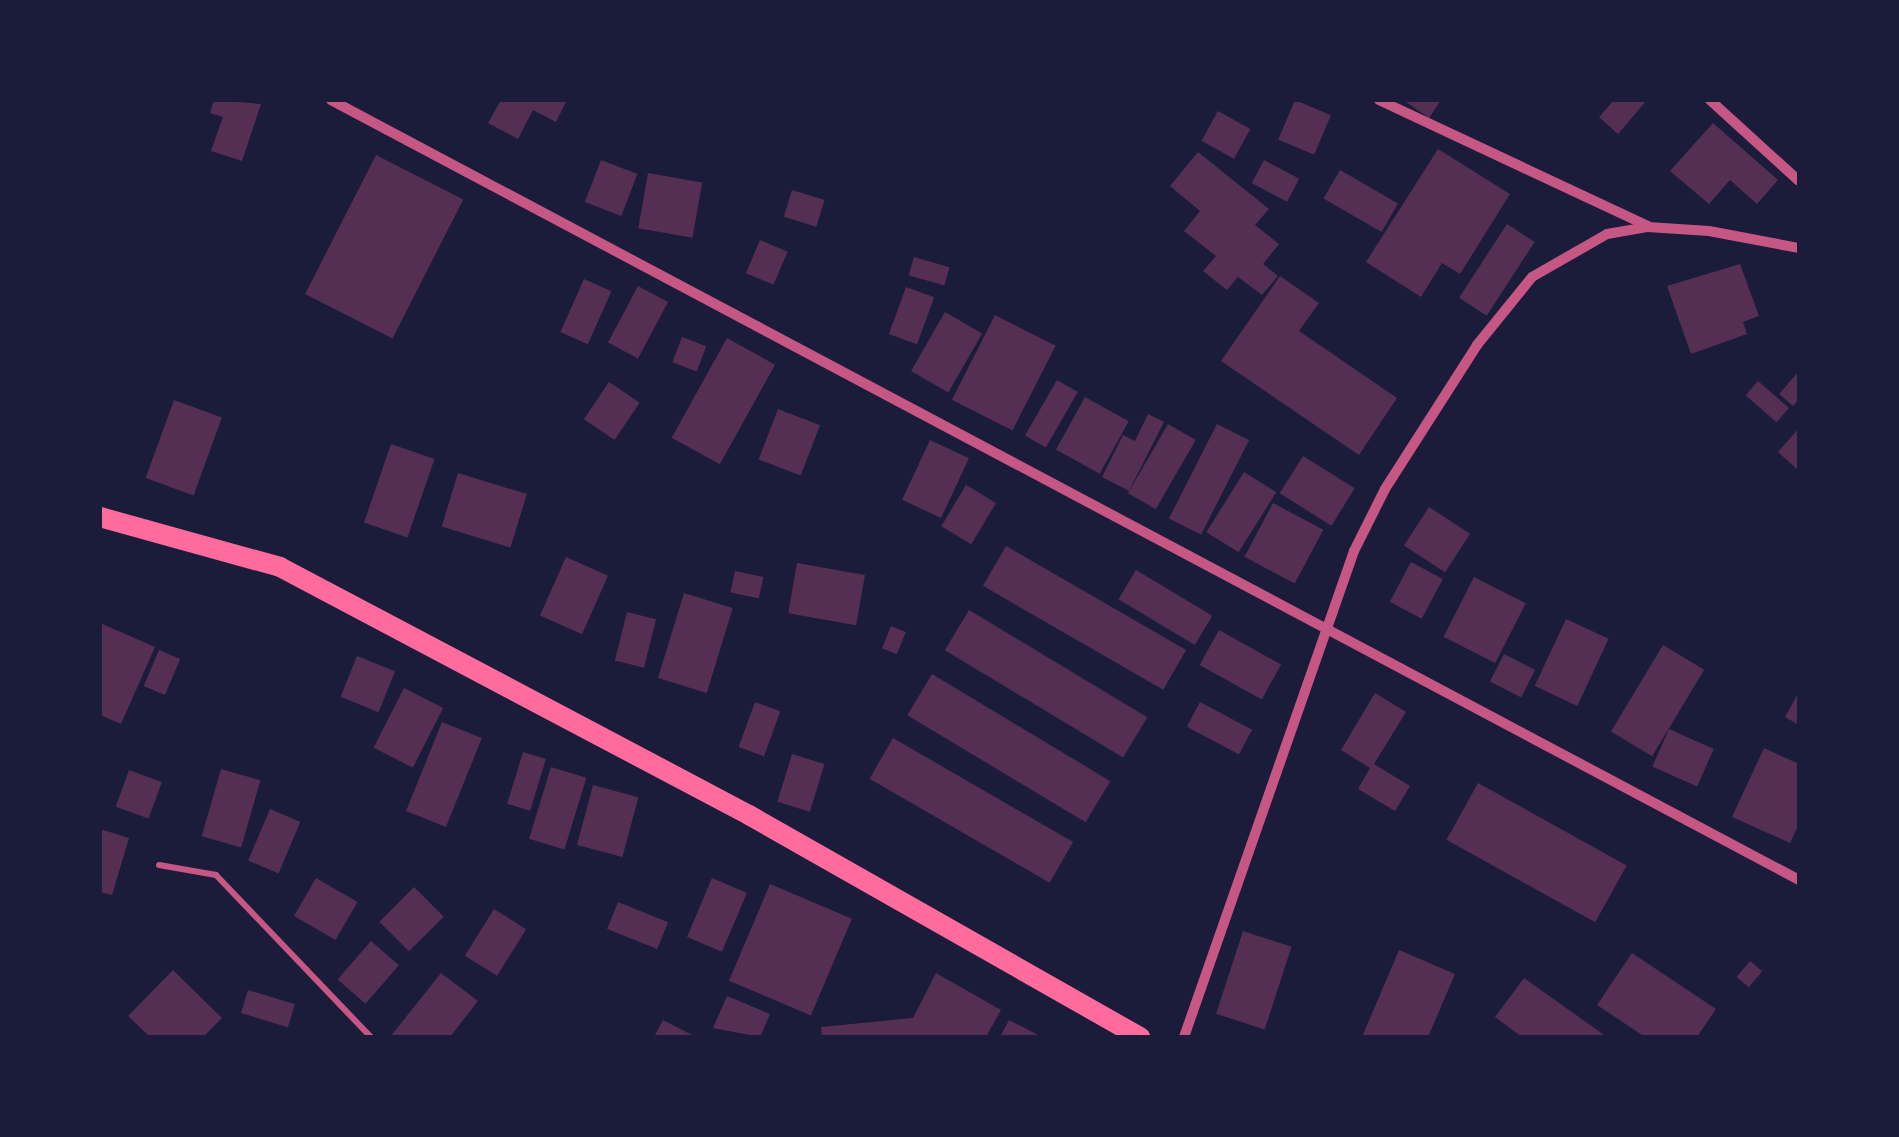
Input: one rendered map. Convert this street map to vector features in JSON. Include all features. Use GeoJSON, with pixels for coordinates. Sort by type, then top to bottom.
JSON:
{"type":"FeatureCollection","features":[{"type":"Feature","properties":{"kind":"main road"},"geometry":{"type":"LineString","coordinates":[[100,517],[280,567],[749,814],[1140,1037]]}},
{"type":"Feature","properties":{"kind":"street"},"geometry":{"type":"LineString","coordinates":[[331,100],[1324,624],[1799,880]]}},
{"type":"Feature","properties":{"kind":"street"},"geometry":{"type":"LineString","coordinates":[[1378,100],[1648,227],[1799,248]]}},
{"type":"Feature","properties":{"kind":"street"},"geometry":{"type":"LineString","coordinates":[[1710,100],[1799,181]]}},
{"type":"Feature","properties":{"kind":"street"},"geometry":{"type":"LineString","coordinates":[[1184,1037],[1324,624],[1385,489],[1478,345],[1532,277],[1572,249],[1648,227]]}},
{"type":"Feature","properties":{"kind":"lane"},"geometry":{"type":"LineString","coordinates":[[159,866],[216,875],[370,1037]]}},
{"type":"Feature","properties":{"kind":"building"},"geometry":{"type":"Polygon","coordinates":[[[214,100],[261,104],[242,161],[211,151],[223,117],[210,113],[214,100]]]}},
{"type":"Feature","properties":{"kind":"building"},"geometry":{"type":"Polygon","coordinates":[[[501,100],[567,100],[556,122],[533,110],[518,139],[488,123],[501,100]]]}},
{"type":"Feature","properties":{"kind":"building"},"geometry":{"type":"Polygon","coordinates":[[[1295,100],[1331,115],[1314,155],[1278,140],[1295,100]]]}},
{"type":"Feature","properties":{"kind":"building"},"geometry":{"type":"Polygon","coordinates":[[[1403,100],[1441,100],[1429,118],[1403,100]]]}},
{"type":"Feature","properties":{"kind":"building"},"geometry":{"type":"Polygon","coordinates":[[[1614,100],[1647,100],[1618,134],[1599,117],[1614,100]]]}},
{"type":"Feature","properties":{"kind":"building"},"geometry":{"type":"Polygon","coordinates":[[[1218,111],[1250,129],[1234,159],[1202,141],[1218,111]]]}},
{"type":"Feature","properties":{"kind":"building"},"geometry":{"type":"Polygon","coordinates":[[[1713,123],[1778,180],[1757,204],[1730,180],[1709,204],[1670,171],[1713,123]]]}},
{"type":"Feature","properties":{"kind":"building"},"geometry":{"type":"Polygon","coordinates":[[[1438,149],[1510,194],[1460,274],[1442,263],[1421,297],[1366,262],[1438,149]]]}},
{"type":"Feature","properties":{"kind":"building"},"geometry":{"type":"Polygon","coordinates":[[[1198,152],[1269,209],[1255,225],[1279,244],[1263,264],[1278,276],[1262,295],[1238,277],[1227,290],[1203,271],[1216,256],[1184,231],[1200,211],[1170,186],[1198,152]]]}},
{"type":"Feature","properties":{"kind":"building"},"geometry":{"type":"Polygon","coordinates":[[[376,155],[463,199],[392,338],[305,294],[376,155]]]}},
{"type":"Feature","properties":{"kind":"building"},"geometry":{"type":"Polygon","coordinates":[[[601,160],[637,174],[621,216],[585,202],[601,160]]]}},
{"type":"Feature","properties":{"kind":"building"},"geometry":{"type":"Polygon","coordinates":[[[1264,160],[1299,179],[1287,202],[1252,183],[1264,160]]]}},
{"type":"Feature","properties":{"kind":"building"},"geometry":{"type":"Polygon","coordinates":[[[1340,170],[1398,204],[1382,232],[1324,199],[1340,170]]]}},
{"type":"Feature","properties":{"kind":"building"},"geometry":{"type":"Polygon","coordinates":[[[648,173],[702,183],[692,238],[638,228],[648,173]]]}},
{"type":"Feature","properties":{"kind":"building"},"geometry":{"type":"Polygon","coordinates":[[[792,190],[825,200],[816,227],[784,217],[792,190]]]}},
{"type":"Feature","properties":{"kind":"building"},"geometry":{"type":"Polygon","coordinates":[[[1507,224],[1535,242],[1487,316],[1459,298],[1507,224]]]}},
{"type":"Feature","properties":{"kind":"building"},"geometry":{"type":"Polygon","coordinates":[[[760,240],[788,252],[774,285],[746,273],[760,240]]]}},
{"type":"Feature","properties":{"kind":"building"},"geometry":{"type":"Polygon","coordinates":[[[914,257],[950,267],[944,285],[909,275],[914,257]]]}},
{"type":"Feature","properties":{"kind":"building"},"geometry":{"type":"Polygon","coordinates":[[[1740,264],[1759,316],[1743,322],[1747,334],[1691,354],[1667,286],[1740,264]]]}},
{"type":"Feature","properties":{"kind":"building"},"geometry":{"type":"Polygon","coordinates":[[[1280,276],[1319,303],[1299,331],[1397,398],[1359,455],[1221,361],[1280,276]]]}},
{"type":"Feature","properties":{"kind":"building"},"geometry":{"type":"Polygon","coordinates":[[[584,279],[611,291],[588,344],[560,332],[584,279]]]}},
{"type":"Feature","properties":{"kind":"building"},"geometry":{"type":"Polygon","coordinates":[[[638,286],[668,302],[638,358],[608,343],[638,286]]]}},
{"type":"Feature","properties":{"kind":"building"},"geometry":{"type":"Polygon","coordinates":[[[906,287],[934,297],[917,344],[889,334],[906,287]]]}},
{"type":"Feature","properties":{"kind":"building"},"geometry":{"type":"Polygon","coordinates":[[[945,312],[982,334],[948,392],[911,371],[945,312]]]}},
{"type":"Feature","properties":{"kind":"building"},"geometry":{"type":"Polygon","coordinates":[[[995,315],[1056,346],[1012,431],[952,400],[995,315]]]}},
{"type":"Feature","properties":{"kind":"building"},"geometry":{"type":"Polygon","coordinates":[[[682,337],[706,346],[697,372],[672,362],[682,337]]]}},
{"type":"Feature","properties":{"kind":"building"},"geometry":{"type":"Polygon","coordinates":[[[727,338],[775,365],[720,464],[672,438],[727,338]]]}},
{"type":"Feature","properties":{"kind":"building"},"geometry":{"type":"Polygon","coordinates":[[[1799,371],[1799,399],[1793,406],[1779,394],[1799,371]]]}},
{"type":"Feature","properties":{"kind":"building"},"geometry":{"type":"Polygon","coordinates":[[[1057,380],[1078,392],[1046,447],[1025,435],[1057,380]]]}},
{"type":"Feature","properties":{"kind":"building"},"geometry":{"type":"Polygon","coordinates":[[[1758,381],[1789,408],[1776,422],[1746,395],[1758,381]]]}},
{"type":"Feature","properties":{"kind":"building"},"geometry":{"type":"Polygon","coordinates":[[[609,382],[640,403],[615,440],[584,419],[609,382]]]}},
{"type":"Feature","properties":{"kind":"building"},"geometry":{"type":"Polygon","coordinates":[[[1085,397],[1129,421],[1100,474],[1056,449],[1085,397]]]}},
{"type":"Feature","properties":{"kind":"building"},"geometry":{"type":"Polygon","coordinates":[[[174,400],[222,417],[194,495],[146,478],[174,400]]]}},
{"type":"Feature","properties":{"kind":"building"},"geometry":{"type":"Polygon","coordinates":[[[778,409],[820,425],[801,476],[759,459],[778,409]]]}},
{"type":"Feature","properties":{"kind":"building"},"geometry":{"type":"Polygon","coordinates":[[[1148,414],[1164,422],[1129,491],[1102,477],[1123,435],[1135,441],[1148,414]]]}},
{"type":"Feature","properties":{"kind":"building"},"geometry":{"type":"Polygon","coordinates":[[[1168,424],[1196,440],[1156,509],[1128,493],[1168,424]]]}},
{"type":"Feature","properties":{"kind":"building"},"geometry":{"type":"Polygon","coordinates":[[[1217,424],[1249,440],[1201,535],[1169,518],[1217,424]]]}},
{"type":"Feature","properties":{"kind":"building"},"geometry":{"type":"Polygon","coordinates":[[[1799,428],[1799,471],[1778,452],[1799,428]]]}},
{"type":"Feature","properties":{"kind":"building"},"geometry":{"type":"Polygon","coordinates":[[[930,440],[969,458],[941,518],[902,500],[930,440]]]}},
{"type":"Feature","properties":{"kind":"building"},"geometry":{"type":"Polygon","coordinates":[[[391,444],[434,459],[407,537],[364,522],[391,444]]]}},
{"type":"Feature","properties":{"kind":"building"},"geometry":{"type":"Polygon","coordinates":[[[1303,456],[1355,488],[1331,526],[1280,493],[1303,456]]]}},
{"type":"Feature","properties":{"kind":"building"},"geometry":{"type":"Polygon","coordinates":[[[1244,472],[1276,492],[1239,552],[1206,532],[1244,472]]]}},
{"type":"Feature","properties":{"kind":"building"},"geometry":{"type":"Polygon","coordinates":[[[458,473],[527,494],[510,548],[442,527],[458,473]]]}},
{"type":"Feature","properties":{"kind":"building"},"geometry":{"type":"Polygon","coordinates":[[[966,485],[996,503],[971,544],[941,526],[966,485]]]}},
{"type":"Feature","properties":{"kind":"building"},"geometry":{"type":"Polygon","coordinates":[[[1273,503],[1323,530],[1295,584],[1244,557],[1273,503]]]}},
{"type":"Feature","properties":{"kind":"building"},"geometry":{"type":"Polygon","coordinates":[[[1429,507],[1470,534],[1445,572],[1404,546],[1429,507]]]}},
{"type":"Feature","properties":{"kind":"building"},"geometry":{"type":"Polygon","coordinates":[[[1006,546],[1186,650],[1163,690],[983,586],[1006,546]]]}},
{"type":"Feature","properties":{"kind":"building"},"geometry":{"type":"Polygon","coordinates":[[[566,557],[608,576],[582,634],[540,615],[566,557]]]}},
{"type":"Feature","properties":{"kind":"building"},"geometry":{"type":"Polygon","coordinates":[[[1411,562],[1443,579],[1422,619],[1390,602],[1411,562]]]}},
{"type":"Feature","properties":{"kind":"building"},"geometry":{"type":"Polygon","coordinates":[[[797,563],[865,575],[856,625],[788,613],[797,563]]]}},
{"type":"Feature","properties":{"kind":"building"},"geometry":{"type":"Polygon","coordinates":[[[1136,570],[1212,616],[1195,645],[1118,599],[1136,570]]]}},
{"type":"Feature","properties":{"kind":"building"},"geometry":{"type":"Polygon","coordinates":[[[735,571],[763,577],[759,599],[730,593],[735,571]]]}},
{"type":"Feature","properties":{"kind":"building"},"geometry":{"type":"Polygon","coordinates":[[[1474,577],[1526,603],[1495,663],[1444,637],[1474,577]]]}},
{"type":"Feature","properties":{"kind":"building"},"geometry":{"type":"Polygon","coordinates":[[[684,593],[733,608],[707,693],[658,678],[684,593]]]}},
{"type":"Feature","properties":{"kind":"building"},"geometry":{"type":"Polygon","coordinates":[[[969,610],[1147,717],[1123,757],[945,650],[969,610]]]}},
{"type":"Feature","properties":{"kind":"building"},"geometry":{"type":"Polygon","coordinates":[[[627,612],[656,619],[644,668],[615,661],[627,612]]]}},
{"type":"Feature","properties":{"kind":"building"},"geometry":{"type":"Polygon","coordinates":[[[1566,619],[1609,639],[1577,706],[1535,686],[1566,619]]]}},
{"type":"Feature","properties":{"kind":"building"},"geometry":{"type":"Polygon","coordinates":[[[100,623],[155,647],[121,724],[100,715],[100,623]]]}},
{"type":"Feature","properties":{"kind":"building"},"geometry":{"type":"Polygon","coordinates":[[[891,626],[906,632],[897,654],[882,648],[891,626]]]}},
{"type":"Feature","properties":{"kind":"building"},"geometry":{"type":"Polygon","coordinates":[[[1219,630],[1281,664],[1262,699],[1200,665],[1219,630]]]}},
{"type":"Feature","properties":{"kind":"building"},"geometry":{"type":"Polygon","coordinates":[[[1663,645],[1704,670],[1652,756],[1611,732],[1663,645]]]}},
{"type":"Feature","properties":{"kind":"building"},"geometry":{"type":"Polygon","coordinates":[[[159,650],[180,659],[165,695],[144,686],[159,650]]]}},
{"type":"Feature","properties":{"kind":"building"},"geometry":{"type":"Polygon","coordinates":[[[1504,654],[1535,670],[1521,698],[1490,682],[1504,654]]]}},
{"type":"Feature","properties":{"kind":"building"},"geometry":{"type":"Polygon","coordinates":[[[357,656],[395,671],[379,712],[341,697],[357,656]]]}},
{"type":"Feature","properties":{"kind":"building"},"geometry":{"type":"Polygon","coordinates":[[[932,674],[1110,781],[1086,822],[907,715],[932,674]]]}},
{"type":"Feature","properties":{"kind":"building"},"geometry":{"type":"Polygon","coordinates":[[[404,688],[443,708],[413,768],[374,748],[404,688]]]}},
{"type":"Feature","properties":{"kind":"building"},"geometry":{"type":"Polygon","coordinates":[[[1799,692],[1799,725],[1785,717],[1799,692]]]}},
{"type":"Feature","properties":{"kind":"building"},"geometry":{"type":"Polygon","coordinates":[[[1375,693],[1406,712],[1374,764],[1410,786],[1395,811],[1358,789],[1370,768],[1341,750],[1375,693]]]}},
{"type":"Feature","properties":{"kind":"building"},"geometry":{"type":"Polygon","coordinates":[[[755,702],[780,711],[764,756],[739,747],[755,702]]]}},
{"type":"Feature","properties":{"kind":"building"},"geometry":{"type":"Polygon","coordinates":[[[1200,702],[1252,730],[1239,754],[1187,727],[1200,702]]]}},
{"type":"Feature","properties":{"kind":"building"},"geometry":{"type":"Polygon","coordinates":[[[442,722],[482,738],[446,827],[406,811],[442,722]]]}},
{"type":"Feature","properties":{"kind":"building"},"geometry":{"type":"Polygon","coordinates":[[[1669,729],[1714,749],[1697,786],[1652,766],[1669,729]]]}},
{"type":"Feature","properties":{"kind":"building"},"geometry":{"type":"Polygon","coordinates":[[[893,738],[1073,842],[1050,883],[870,779],[893,738]]]}},
{"type":"Feature","properties":{"kind":"building"},"geometry":{"type":"Polygon","coordinates":[[[1764,748],[1799,764],[1799,824],[1790,843],[1732,817],[1764,748]]]}},
{"type":"Feature","properties":{"kind":"building"},"geometry":{"type":"Polygon","coordinates":[[[523,752],[546,759],[530,811],[507,804],[523,752]]]}},
{"type":"Feature","properties":{"kind":"building"},"geometry":{"type":"Polygon","coordinates":[[[792,754],[825,764],[810,812],[777,802],[792,754]]]}},
{"type":"Feature","properties":{"kind":"building"},"geometry":{"type":"Polygon","coordinates":[[[551,767],[586,778],[564,850],[529,839],[551,767]]]}},
{"type":"Feature","properties":{"kind":"building"},"geometry":{"type":"Polygon","coordinates":[[[221,769],[260,780],[241,848],[202,836],[221,769]]]}},
{"type":"Feature","properties":{"kind":"building"},"geometry":{"type":"Polygon","coordinates":[[[129,770],[162,782],[149,819],[116,807],[129,770]]]}},
{"type":"Feature","properties":{"kind":"building"},"geometry":{"type":"Polygon","coordinates":[[[1478,783],[1627,865],[1595,922],[1446,840],[1478,783]]]}},
{"type":"Feature","properties":{"kind":"building"},"geometry":{"type":"Polygon","coordinates":[[[593,785],[638,797],[622,857],[577,845],[593,785]]]}},
{"type":"Feature","properties":{"kind":"building"},"geometry":{"type":"Polygon","coordinates":[[[270,809],[300,822],[278,873],[248,861],[270,809]]]}},
{"type":"Feature","properties":{"kind":"building"},"geometry":{"type":"Polygon","coordinates":[[[100,829],[129,838],[112,895],[100,892],[100,829]]]}},
{"type":"Feature","properties":{"kind":"building"},"geometry":{"type":"Polygon","coordinates":[[[316,878],[358,902],[336,940],[294,916],[316,878]]]}},
{"type":"Feature","properties":{"kind":"building"},"geometry":{"type":"Polygon","coordinates":[[[712,878],[747,893],[722,952],[687,937],[712,878]]]}},
{"type":"Feature","properties":{"kind":"building"},"geometry":{"type":"Polygon","coordinates":[[[770,884],[852,919],[811,1015],[729,981],[770,884]]]}},
{"type":"Feature","properties":{"kind":"building"},"geometry":{"type":"Polygon","coordinates":[[[414,887],[444,917],[409,951],[379,922],[414,887]]]}},
{"type":"Feature","properties":{"kind":"building"},"geometry":{"type":"Polygon","coordinates":[[[618,902],[668,922],[657,949],[607,929],[618,902]]]}},
{"type":"Feature","properties":{"kind":"building"},"geometry":{"type":"Polygon","coordinates":[[[494,909],[526,929],[497,976],[465,956],[494,909]]]}},
{"type":"Feature","properties":{"kind":"building"},"geometry":{"type":"Polygon","coordinates":[[[1243,931],[1292,947],[1265,1030],[1216,1014],[1243,931]]]}},
{"type":"Feature","properties":{"kind":"building"},"geometry":{"type":"Polygon","coordinates":[[[371,941],[399,965],[365,1004],[338,979],[371,941]]]}},
{"type":"Feature","properties":{"kind":"building"},"geometry":{"type":"Polygon","coordinates":[[[1399,950],[1455,974],[1428,1037],[1362,1037],[1399,950]]]}},
{"type":"Feature","properties":{"kind":"building"},"geometry":{"type":"Polygon","coordinates":[[[1632,953],[1716,1009],[1697,1037],[1645,1037],[1597,1005],[1632,953]]]}},
{"type":"Feature","properties":{"kind":"building"},"geometry":{"type":"Polygon","coordinates":[[[1750,961],[1762,971],[1749,987],[1737,977],[1750,961]]]}},
{"type":"Feature","properties":{"kind":"building"},"geometry":{"type":"Polygon","coordinates":[[[173,970],[222,1018],[203,1037],[150,1037],[128,1016],[173,970]]]}},
{"type":"Feature","properties":{"kind":"building"},"geometry":{"type":"Polygon","coordinates":[[[441,973],[478,1001],[450,1037],[390,1037],[441,973]]]}},
{"type":"Feature","properties":{"kind":"building"},"geometry":{"type":"Polygon","coordinates":[[[936,973],[1001,1010],[986,1037],[822,1037],[821,1027],[913,1018],[936,973]]]}},
{"type":"Feature","properties":{"kind":"building"},"geometry":{"type":"Polygon","coordinates":[[[1524,978],[1607,1037],[1522,1037],[1495,1017],[1524,978]]]}},
{"type":"Feature","properties":{"kind":"building"},"geometry":{"type":"Polygon","coordinates":[[[248,990],[295,1004],[288,1027],[241,1013],[248,990]]]}},
{"type":"Feature","properties":{"kind":"building"},"geometry":{"type":"Polygon","coordinates":[[[727,996],[770,1014],[760,1037],[713,1028],[727,996]]]}},
{"type":"Feature","properties":{"kind":"building"},"geometry":{"type":"Polygon","coordinates":[[[663,1020],[696,1037],[654,1037],[663,1020]]]}},
{"type":"Feature","properties":{"kind":"building"},"geometry":{"type":"Polygon","coordinates":[[[1009,1020],[1042,1037],[1000,1037],[1009,1020]]]}}]}
